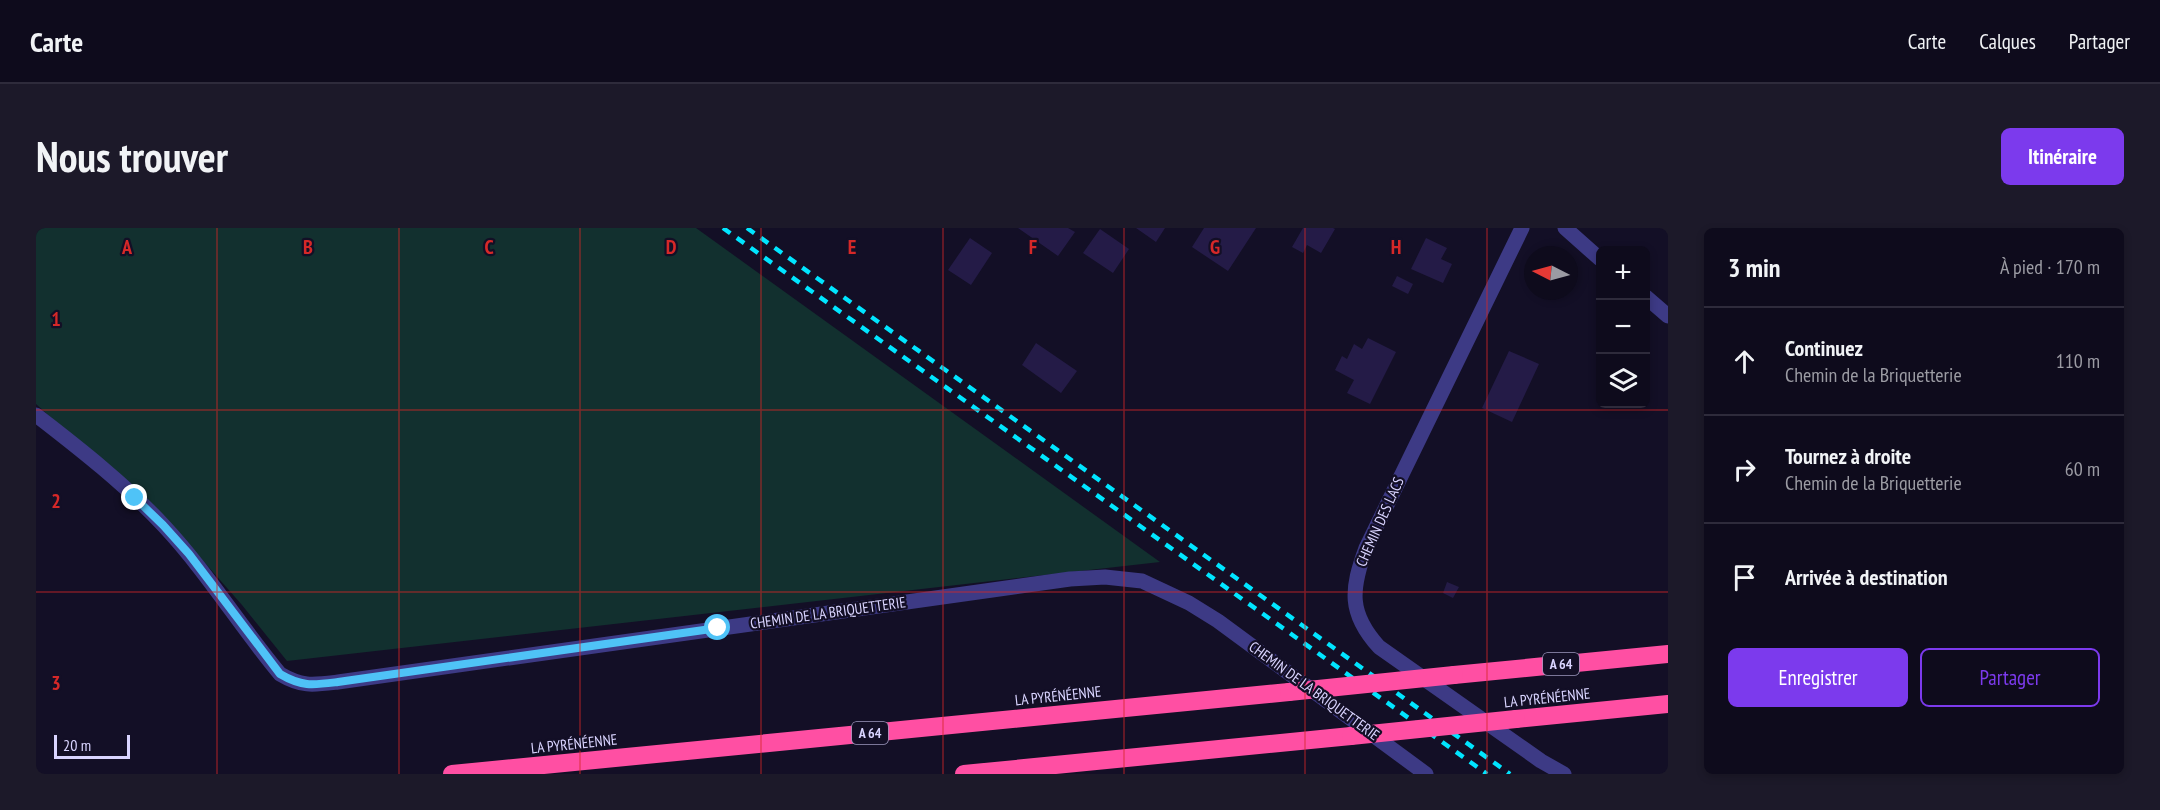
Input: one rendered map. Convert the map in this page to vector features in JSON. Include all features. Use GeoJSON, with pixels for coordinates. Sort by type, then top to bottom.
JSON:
{"type":"FeatureCollection","features":[{"type":"Feature","properties":{"kind":"highway","name":"LA PYRÉNÉENNE"},"geometry":{"type":"LineString","coordinates":[[452,774],[1668,654]]}},
{"type":"Feature","properties":{"kind":"highway","name":"LA PYRÉNÉENNE"},"geometry":{"type":"LineString","coordinates":[[964,774],[1668,704]]}},
{"type":"Feature","properties":{"kind":"street","name":"CHEMIN DES LACS"},"geometry":{"type":"LineString","coordinates":[[1522,228],[1366,548],[1358,569],[1355,605],[1359,621],[1379,647],[1540,761],[1564,774]]}},
{"type":"Feature","properties":{"kind":"street"},"geometry":{"type":"LineString","coordinates":[[1564,228],[1596,256]]}},
{"type":"Feature","properties":{"kind":"street"},"geometry":{"type":"LineString","coordinates":[[1649,300],[1668,316]]}},
{"type":"Feature","properties":{"kind":"street","name":"CHEMIN DE LA BRIQUETTERIE"},"geometry":{"type":"LineString","coordinates":[[36,415],[92,459],[163,525],[189,554],[280,674],[295,683],[309,685],[338,682],[1070,579],[1124,577],[1167,591],[1218,621],[1426,774]]}},
{"type":"Feature","properties":{"kind":"green space"},"geometry":{"type":"Polygon","coordinates":[[[36,228],[696,228],[1160,562],[287,661],[242,605],[176,530],[36,404],[36,228]]]}},
{"type":"Feature","properties":{"kind":"building"},"geometry":{"type":"Polygon","coordinates":[[[1018,228],[1068,228],[1075,232],[1058,256],[1018,228]]]}},
{"type":"Feature","properties":{"kind":"building"},"geometry":{"type":"Polygon","coordinates":[[[1136,228],[1165,228],[1156,242],[1136,228]]]}},
{"type":"Feature","properties":{"kind":"building"},"geometry":{"type":"Polygon","coordinates":[[[1204,228],[1256,228],[1228,271],[1192,247],[1204,228]]]}},
{"type":"Feature","properties":{"kind":"building"},"geometry":{"type":"Polygon","coordinates":[[[1303,228],[1335,229],[1321,253],[1307,245],[1303,253],[1292,247],[1303,228]]]}},
{"type":"Feature","properties":{"kind":"building"},"geometry":{"type":"Polygon","coordinates":[[[1100,229],[1129,249],[1113,273],[1083,253],[1100,229]]]}},
{"type":"Feature","properties":{"kind":"building"},"geometry":{"type":"Polygon","coordinates":[[[970,238],[992,253],[971,285],[948,270],[970,238]]]}},
{"type":"Feature","properties":{"kind":"building"},"geometry":{"type":"Polygon","coordinates":[[[1426,238],[1447,248],[1441,259],[1452,264],[1443,283],[1411,269],[1426,238]]]}},
{"type":"Feature","properties":{"kind":"building"},"geometry":{"type":"Polygon","coordinates":[[[1397,276],[1413,284],[1408,294],[1392,286],[1397,276]]]}},
{"type":"Feature","properties":{"kind":"building"},"geometry":{"type":"Polygon","coordinates":[[[1368,338],[1396,352],[1370,404],[1347,393],[1354,380],[1335,370],[1342,356],[1347,359],[1354,344],[1362,349],[1368,338]]]}},
{"type":"Feature","properties":{"kind":"building"},"geometry":{"type":"Polygon","coordinates":[[[1036,343],[1077,371],[1061,393],[1022,365],[1036,343]]]}},
{"type":"Feature","properties":{"kind":"building"},"geometry":{"type":"Polygon","coordinates":[[[1509,351],[1539,364],[1512,422],[1482,408],[1509,351]]]}},
{"type":"Feature","properties":{"kind":"building"},"geometry":{"type":"Polygon","coordinates":[[[1447,582],[1459,587],[1453,598],[1443,593],[1447,582]]]}},
{"type":"Feature","properties":{"kind":"railway"},"geometry":{"type":"LineString","coordinates":[[723,228],[1487,774]]}},
{"type":"Feature","properties":{"kind":"railway"},"geometry":{"type":"LineString","coordinates":[[747,228],[1510,774]]}},
{"type":"Feature","properties":{"kind":"route"},"geometry":{"type":"LineString","coordinates":[[135,498],[189,554],[280,674],[295,683],[309,685],[338,682],[718,628]]}}]}
